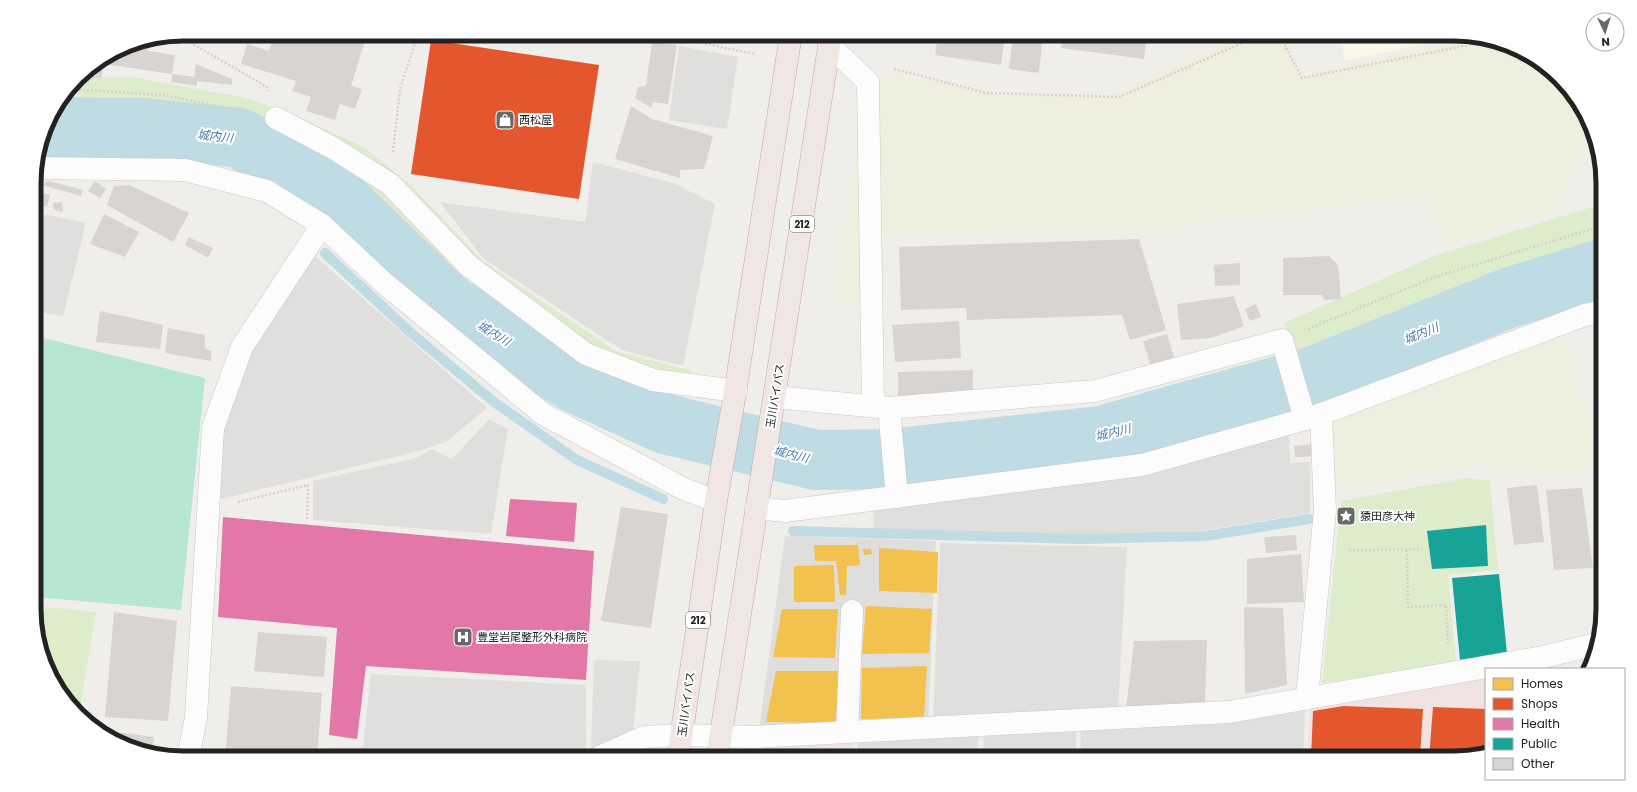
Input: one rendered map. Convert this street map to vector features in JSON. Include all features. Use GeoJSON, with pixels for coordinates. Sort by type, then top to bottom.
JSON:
{"type":"FeatureCollection","features":[{"type":"Feature","properties":{"kind":"highway","name":"玉川バイパス"},"geometry":{"type":"LineString","coordinates":[[679,751],[718,492],[735,395],[790,41]]}},
{"type":"Feature","properties":{"kind":"highway","name":"玉川バイパス"},"geometry":{"type":"LineString","coordinates":[[718,751],[774,406],[830,41]]}},
{"type":"Feature","properties":{"kind":"street"},"geometry":{"type":"LineString","coordinates":[[832,41],[868,82],[881,407],[896,497]]}},
{"type":"Feature","properties":{"kind":"street"},"geometry":{"type":"LineString","coordinates":[[276,118],[333,148],[390,184],[469,266],[586,354],[653,380],[735,395]]}},
{"type":"Feature","properties":{"kind":"street"},"geometry":{"type":"LineString","coordinates":[[42,168],[185,170],[267,191],[322,225],[384,283],[543,414],[684,489],[718,492]]}},
{"type":"Feature","properties":{"kind":"street"},"geometry":{"type":"LineString","coordinates":[[189,751],[196,717],[213,428],[242,347],[322,225]]}},
{"type":"Feature","properties":{"kind":"street"},"geometry":{"type":"LineString","coordinates":[[758,499],[785,511],[1142,465],[1313,417],[1585,315],[1596,312]]}},
{"type":"Feature","properties":{"kind":"street"},"geometry":{"type":"LineString","coordinates":[[774,406],[881,407],[1095,391],[1282,340],[1313,417],[1325,511],[1307,697]]}},
{"type":"Feature","properties":{"kind":"street"},"geometry":{"type":"LineString","coordinates":[[847,732],[852,611]]}},
{"type":"Feature","properties":{"kind":"street"},"geometry":{"type":"LineString","coordinates":[[1496,668],[1563,661],[1591,647]]}},
{"type":"Feature","properties":{"kind":"street"},"geometry":{"type":"LineString","coordinates":[[613,751],[644,738],[682,735],[752,737],[1229,712],[1449,673],[1485,669]]}},
{"type":"Feature","properties":{"kind":"path"},"geometry":{"type":"LineString","coordinates":[[75,90],[163,95],[276,118],[267,87],[187,41]]}},
{"type":"Feature","properties":{"kind":"path"},"geometry":{"type":"LineString","coordinates":[[390,184],[400,89],[416,41]]}},
{"type":"Feature","properties":{"kind":"path"},"geometry":{"type":"LineString","coordinates":[[692,41],[755,54]]}},
{"type":"Feature","properties":{"kind":"path"},"geometry":{"type":"LineString","coordinates":[[891,68],[987,93],[1119,97],[1247,41]]}},
{"type":"Feature","properties":{"kind":"path"},"geometry":{"type":"LineString","coordinates":[[1283,41],[1302,78],[1478,43]]}},
{"type":"Feature","properties":{"kind":"path"},"geometry":{"type":"LineString","coordinates":[[1282,340],[1435,277],[1596,228]]}},
{"type":"Feature","properties":{"kind":"path"},"geometry":{"type":"LineString","coordinates":[[208,509],[308,485],[307,519]]}},
{"type":"Feature","properties":{"kind":"path"},"geometry":{"type":"LineString","coordinates":[[1321,550],[1422,549]]}},
{"type":"Feature","properties":{"kind":"path"},"geometry":{"type":"LineString","coordinates":[[1407,550],[1408,607],[1446,605],[1449,673]]}},
{"type":"Feature","properties":{"kind":"shaded area"},"geometry":{"type":"Polygon","coordinates":[[[1343,41],[1438,41],[1344,61],[1343,41]]]}},
{"type":"Feature","properties":{"kind":"shaded area"},"geometry":{"type":"Polygon","coordinates":[[[679,46],[738,57],[727,129],[669,120],[679,46]]]}},
{"type":"Feature","properties":{"kind":"shaded area"},"geometry":{"type":"Polygon","coordinates":[[[593,162],[673,183],[715,204],[683,366],[622,350],[484,259],[440,202],[585,222],[593,162]]]}},
{"type":"Feature","properties":{"kind":"shaded area"},"geometry":{"type":"Polygon","coordinates":[[[41,213],[86,223],[63,316],[41,313],[41,213]]]}},
{"type":"Feature","properties":{"kind":"shaded area"},"geometry":{"type":"Polygon","coordinates":[[[315,256],[487,408],[446,442],[415,452],[221,499],[221,429],[252,350],[315,256]]]}},
{"type":"Feature","properties":{"kind":"shaded area"},"geometry":{"type":"Polygon","coordinates":[[[489,419],[508,429],[491,534],[313,520],[313,481],[416,458],[432,449],[452,459],[489,419]]]}},
{"type":"Feature","properties":{"kind":"shaded area"},"geometry":{"type":"Polygon","coordinates":[[[1289,429],[1290,463],[1310,462],[1310,513],[1200,531],[1084,534],[874,530],[873,505],[1289,429]]]}},
{"type":"Feature","properties":{"kind":"shaded area"},"geometry":{"type":"Polygon","coordinates":[[[785,536],[936,541],[928,723],[759,730],[785,536]]]}},
{"type":"Feature","properties":{"kind":"shaded area"},"geometry":{"type":"Polygon","coordinates":[[[940,543],[1127,547],[1118,710],[933,722],[940,543]]]}},
{"type":"Feature","properties":{"kind":"shaded area"},"geometry":{"type":"Polygon","coordinates":[[[1588,656],[1583,668],[1581,668],[1580,658],[1588,656]]]}},
{"type":"Feature","properties":{"kind":"shaded area"},"geometry":{"type":"Polygon","coordinates":[[[594,660],[640,661],[633,732],[591,749],[594,660]]]}},
{"type":"Feature","properties":{"kind":"shaded area"},"geometry":{"type":"Polygon","coordinates":[[[371,674],[586,685],[586,751],[323,751],[323,748],[363,747],[371,674]]]}},
{"type":"Feature","properties":{"kind":"shaded area"},"geometry":{"type":"Polygon","coordinates":[[[1485,674],[1485,747],[1463,751],[1307,751],[1310,702],[1485,674]]]}},
{"type":"Feature","properties":{"kind":"shaded area"},"geometry":{"type":"Polygon","coordinates":[[[1305,711],[1303,751],[1081,751],[1080,725],[1228,722],[1305,711]]]}},
{"type":"Feature","properties":{"kind":"shaded area"},"geometry":{"type":"Polygon","coordinates":[[[1076,727],[1076,751],[983,751],[984,734],[1076,727]]]}},
{"type":"Feature","properties":{"kind":"shaded area"},"geometry":{"type":"Polygon","coordinates":[[[978,733],[978,751],[857,751],[858,743],[978,733]]]}},
{"type":"Feature","properties":{"kind":"shaded area"},"geometry":{"type":"Polygon","coordinates":[[[854,742],[853,751],[757,751],[758,745],[854,742]]]}},
{"type":"Feature","properties":{"kind":"shaded area"},"geometry":{"type":"Polygon","coordinates":[[[762,748],[850,748],[849,751],[761,751],[762,748]]]}},
{"type":"Feature","properties":{"kind":"green space"},"geometry":{"type":"Polygon","coordinates":[[[1231,41],[1289,41],[1301,75],[1461,41],[1473,42],[1491,46],[1517,56],[1548,76],[1561,89],[1577,112],[1591,147],[1582,148],[1554,212],[1449,244],[1426,197],[1206,222],[1137,233],[1083,228],[880,237],[880,72],[1000,93],[1109,96],[1231,41]]]}},
{"type":"Feature","properties":{"kind":"green space"},"geometry":{"type":"Polygon","coordinates":[[[131,77],[243,97],[282,110],[364,147],[414,188],[482,260],[615,351],[690,370],[682,411],[577,364],[453,285],[379,201],[259,136],[160,116],[60,112],[76,89],[87,78],[131,77]]]}},
{"type":"Feature","properties":{"kind":"green space"},"geometry":{"type":"Polygon","coordinates":[[[861,112],[866,302],[834,300],[861,112]]]}},
{"type":"Feature","properties":{"kind":"green space"},"geometry":{"type":"Polygon","coordinates":[[[1596,206],[1596,255],[1462,294],[1297,357],[1284,323],[1434,256],[1596,206]]]}},
{"type":"Feature","properties":{"kind":"green space"},"geometry":{"type":"Polygon","coordinates":[[[41,337],[205,378],[181,610],[41,598],[41,337]]]}},
{"type":"Feature","properties":{"kind":"green space"},"geometry":{"type":"Polygon","coordinates":[[[1549,338],[1566,339],[1596,446],[1596,469],[1564,477],[1480,465],[1330,492],[1332,424],[1549,338]]]}},
{"type":"Feature","properties":{"kind":"green space"},"geometry":{"type":"Polygon","coordinates":[[[1466,478],[1490,481],[1498,570],[1448,575],[1456,662],[1322,683],[1341,501],[1466,478]]]}},
{"type":"Feature","properties":{"kind":"green space"},"geometry":{"type":"Polygon","coordinates":[[[41,607],[96,612],[80,707],[65,688],[52,663],[42,628],[41,607]]]}},
{"type":"Feature","properties":{"kind":"building: Homes"},"geometry":{"type":"Polygon","coordinates":[[[814,545],[858,545],[860,565],[847,566],[846,595],[840,595],[836,561],[815,561],[814,545]]]}},
{"type":"Feature","properties":{"kind":"building: Homes"},"geometry":{"type":"Polygon","coordinates":[[[879,548],[938,552],[937,593],[879,591],[879,548]]]}},
{"type":"Feature","properties":{"kind":"building: Homes"},"geometry":{"type":"Polygon","coordinates":[[[863,549],[871,549],[872,554],[864,555],[863,549]]]}},
{"type":"Feature","properties":{"kind":"building: Homes"},"geometry":{"type":"Polygon","coordinates":[[[834,565],[835,602],[794,602],[794,566],[834,565]]]}},
{"type":"Feature","properties":{"kind":"building: Homes"},"geometry":{"type":"Polygon","coordinates":[[[866,606],[932,609],[929,653],[862,654],[866,606]]]}},
{"type":"Feature","properties":{"kind":"building: Homes"},"geometry":{"type":"Polygon","coordinates":[[[782,609],[838,609],[835,658],[773,657],[782,609]]]}},
{"type":"Feature","properties":{"kind":"building: Homes"},"geometry":{"type":"Polygon","coordinates":[[[927,666],[924,718],[861,719],[862,668],[927,666]]]}},
{"type":"Feature","properties":{"kind":"building: Homes"},"geometry":{"type":"Polygon","coordinates":[[[776,671],[839,671],[836,723],[766,722],[776,671]]]}},
{"type":"Feature","properties":{"kind":"building: Shops","name":"西松屋"},"geometry":{"type":"Polygon","coordinates":[[[431,41],[599,65],[579,199],[411,174],[431,41]]]}},
{"type":"Feature","properties":{"kind":"building: Shops"},"geometry":{"type":"Polygon","coordinates":[[[1343,706],[1423,709],[1420,751],[1311,751],[1313,711],[1343,706]]]}},
{"type":"Feature","properties":{"kind":"building: Shops"},"geometry":{"type":"Polygon","coordinates":[[[1433,707],[1485,709],[1485,747],[1463,751],[1430,751],[1433,707]]]}},
{"type":"Feature","properties":{"kind":"building: Health"},"geometry":{"type":"Polygon","coordinates":[[[510,499],[577,503],[574,542],[506,536],[510,499]]]}},
{"type":"Feature","properties":{"kind":"building: Health"},"geometry":{"type":"Polygon","coordinates":[[[223,517],[594,551],[586,680],[366,666],[357,739],[329,735],[337,628],[218,617],[223,517]]]}},
{"type":"Feature","properties":{"kind":"building: Public"},"geometry":{"type":"Polygon","coordinates":[[[1486,525],[1488,566],[1432,569],[1427,531],[1486,525]]]}},
{"type":"Feature","properties":{"kind":"building: Public"},"geometry":{"type":"Polygon","coordinates":[[[1499,574],[1507,653],[1460,660],[1452,578],[1499,574]]]}},
{"type":"Feature","properties":{"kind":"building: Other"},"geometry":{"type":"Polygon","coordinates":[[[273,41],[365,41],[351,86],[362,89],[355,109],[340,104],[335,120],[306,111],[311,97],[292,91],[296,81],[241,64],[247,44],[269,51],[273,41]]]}},
{"type":"Feature","properties":{"kind":"building: Other"},"geometry":{"type":"Polygon","coordinates":[[[937,41],[1004,41],[1001,65],[935,55],[937,41]]]}},
{"type":"Feature","properties":{"kind":"building: Other"},"geometry":{"type":"Polygon","coordinates":[[[1012,41],[1042,41],[1039,73],[1009,69],[1012,41]]]}},
{"type":"Feature","properties":{"kind":"building: Other"},"geometry":{"type":"Polygon","coordinates":[[[1062,41],[1146,41],[1144,59],[1061,48],[1062,41]]]}},
{"type":"Feature","properties":{"kind":"building: Other"},"geometry":{"type":"Polygon","coordinates":[[[652,42],[677,45],[668,104],[653,102],[652,108],[635,98],[638,87],[646,86],[652,42]]]}},
{"type":"Feature","properties":{"kind":"building: Other"},"geometry":{"type":"Polygon","coordinates":[[[149,45],[148,51],[175,55],[172,74],[105,64],[129,52],[149,45]]]}},
{"type":"Feature","properties":{"kind":"building: Other"},"geometry":{"type":"Polygon","coordinates":[[[196,64],[232,79],[232,85],[197,81],[197,86],[171,82],[172,74],[194,77],[196,64]]]}},
{"type":"Feature","properties":{"kind":"building: Other"},"geometry":{"type":"Polygon","coordinates":[[[98,70],[102,70],[102,78],[92,78],[92,74],[98,70]]]}},
{"type":"Feature","properties":{"kind":"building: Other"},"geometry":{"type":"Polygon","coordinates":[[[631,106],[652,119],[713,136],[704,169],[680,170],[680,178],[615,159],[631,106]]]}},
{"type":"Feature","properties":{"kind":"building: Other"},"geometry":{"type":"Polygon","coordinates":[[[49,181],[83,190],[81,196],[41,183],[49,181]]]}},
{"type":"Feature","properties":{"kind":"building: Other"},"geometry":{"type":"Polygon","coordinates":[[[95,181],[106,189],[100,198],[88,191],[95,181]]]}},
{"type":"Feature","properties":{"kind":"building: Other"},"geometry":{"type":"Polygon","coordinates":[[[129,185],[189,213],[173,242],[107,205],[114,186],[129,185]]]}},
{"type":"Feature","properties":{"kind":"building: Other"},"geometry":{"type":"Polygon","coordinates":[[[41,192],[50,195],[47,207],[41,205],[41,192]]]}},
{"type":"Feature","properties":{"kind":"building: Other"},"geometry":{"type":"Polygon","coordinates":[[[62,202],[63,212],[54,210],[53,203],[62,202]]]}},
{"type":"Feature","properties":{"kind":"building: Other"},"geometry":{"type":"Polygon","coordinates":[[[104,214],[139,232],[125,257],[90,244],[104,214]]]}},
{"type":"Feature","properties":{"kind":"building: Other"},"geometry":{"type":"Polygon","coordinates":[[[188,237],[213,248],[208,258],[185,245],[188,237]]]}},
{"type":"Feature","properties":{"kind":"building: Other"},"geometry":{"type":"Polygon","coordinates":[[[1139,239],[1166,330],[1130,340],[1122,315],[967,320],[966,308],[901,310],[899,247],[1139,239]]]}},
{"type":"Feature","properties":{"kind":"building: Other"},"geometry":{"type":"Polygon","coordinates":[[[1329,256],[1338,265],[1341,299],[1324,300],[1322,295],[1283,295],[1283,258],[1329,256]]]}},
{"type":"Feature","properties":{"kind":"building: Other"},"geometry":{"type":"Polygon","coordinates":[[[1240,263],[1240,285],[1215,286],[1214,265],[1240,263]]]}},
{"type":"Feature","properties":{"kind":"building: Other"},"geometry":{"type":"Polygon","coordinates":[[[1234,296],[1244,326],[1211,338],[1181,340],[1177,304],[1234,296]]]}},
{"type":"Feature","properties":{"kind":"building: Other"},"geometry":{"type":"Polygon","coordinates":[[[1256,304],[1261,317],[1250,321],[1245,309],[1256,304]]]}},
{"type":"Feature","properties":{"kind":"building: Other"},"geometry":{"type":"Polygon","coordinates":[[[100,311],[163,325],[160,349],[96,342],[100,311]]]}},
{"type":"Feature","properties":{"kind":"building: Other"},"geometry":{"type":"Polygon","coordinates":[[[959,321],[961,358],[895,362],[892,325],[959,321]]]}},
{"type":"Feature","properties":{"kind":"building: Other"},"geometry":{"type":"Polygon","coordinates":[[[168,328],[205,335],[205,348],[211,351],[211,361],[165,353],[168,328]]]}},
{"type":"Feature","properties":{"kind":"building: Other"},"geometry":{"type":"Polygon","coordinates":[[[1167,334],[1176,363],[1152,370],[1143,341],[1167,334]]]}},
{"type":"Feature","properties":{"kind":"building: Other"},"geometry":{"type":"Polygon","coordinates":[[[973,370],[973,399],[898,400],[898,372],[973,370]]]}},
{"type":"Feature","properties":{"kind":"building: Other"},"geometry":{"type":"Polygon","coordinates":[[[1314,444],[1317,456],[1295,457],[1294,446],[1314,444]]]}},
{"type":"Feature","properties":{"kind":"building: Other"},"geometry":{"type":"Polygon","coordinates":[[[1537,485],[1544,542],[1514,545],[1507,488],[1537,485]]]}},
{"type":"Feature","properties":{"kind":"building: Other"},"geometry":{"type":"Polygon","coordinates":[[[1582,488],[1593,568],[1554,570],[1546,490],[1582,488]]]}},
{"type":"Feature","properties":{"kind":"building: Other"},"geometry":{"type":"Polygon","coordinates":[[[621,507],[668,514],[651,628],[601,621],[621,507]]]}},
{"type":"Feature","properties":{"kind":"building: Other"},"geometry":{"type":"Polygon","coordinates":[[[1296,535],[1297,550],[1266,553],[1264,537],[1296,535]]]}},
{"type":"Feature","properties":{"kind":"building: Other"},"geometry":{"type":"Polygon","coordinates":[[[1301,554],[1304,602],[1247,604],[1247,559],[1301,554]]]}},
{"type":"Feature","properties":{"kind":"building: Other"},"geometry":{"type":"Polygon","coordinates":[[[1244,607],[1283,608],[1287,685],[1245,694],[1244,607]]]}},
{"type":"Feature","properties":{"kind":"building: Other"},"geometry":{"type":"Polygon","coordinates":[[[114,612],[177,621],[168,721],[105,717],[114,612]]]}},
{"type":"Feature","properties":{"kind":"building: Other"},"geometry":{"type":"Polygon","coordinates":[[[258,632],[327,637],[324,677],[254,671],[258,632]]]}},
{"type":"Feature","properties":{"kind":"building: Other"},"geometry":{"type":"Polygon","coordinates":[[[1207,640],[1205,706],[1126,709],[1134,641],[1207,640]]]}},
{"type":"Feature","properties":{"kind":"building: Other"},"geometry":{"type":"Polygon","coordinates":[[[231,686],[322,693],[318,751],[226,751],[231,686]]]}},
{"type":"Feature","properties":{"kind":"building: Other"},"geometry":{"type":"Polygon","coordinates":[[[111,731],[154,737],[153,747],[129,740],[111,731]]]}},
{"type":"Feature","properties":{"kind":"waterway","name":"城内川"},"geometry":{"type":"LineString","coordinates":[[53,127],[145,128],[239,138],[329,189],[449,305],[577,384],[665,424],[816,460],[889,459],[1101,436],[1311,377],[1508,298],[1596,271]]}},
{"type":"Feature","properties":{"kind":"waterway"},"geometry":{"type":"LineString","coordinates":[[325,253],[411,333],[494,402],[577,460],[663,499]]}},
{"type":"Feature","properties":{"kind":"waterway"},"geometry":{"type":"LineString","coordinates":[[793,531],[1082,539],[1206,536],[1309,519]]}},
{"type":"Feature","properties":{"kind":"place","name":"西松屋"},"geometry":{"type":"Point","coordinates":[505,120]}},
{"type":"Feature","properties":{"kind":"place","name":"猿田彦大神"},"geometry":{"type":"Point","coordinates":[1346,516]}},
{"type":"Feature","properties":{"kind":"place","name":"豊堂岩尾整形外科病院"},"geometry":{"type":"Point","coordinates":[463,637]}}]}
